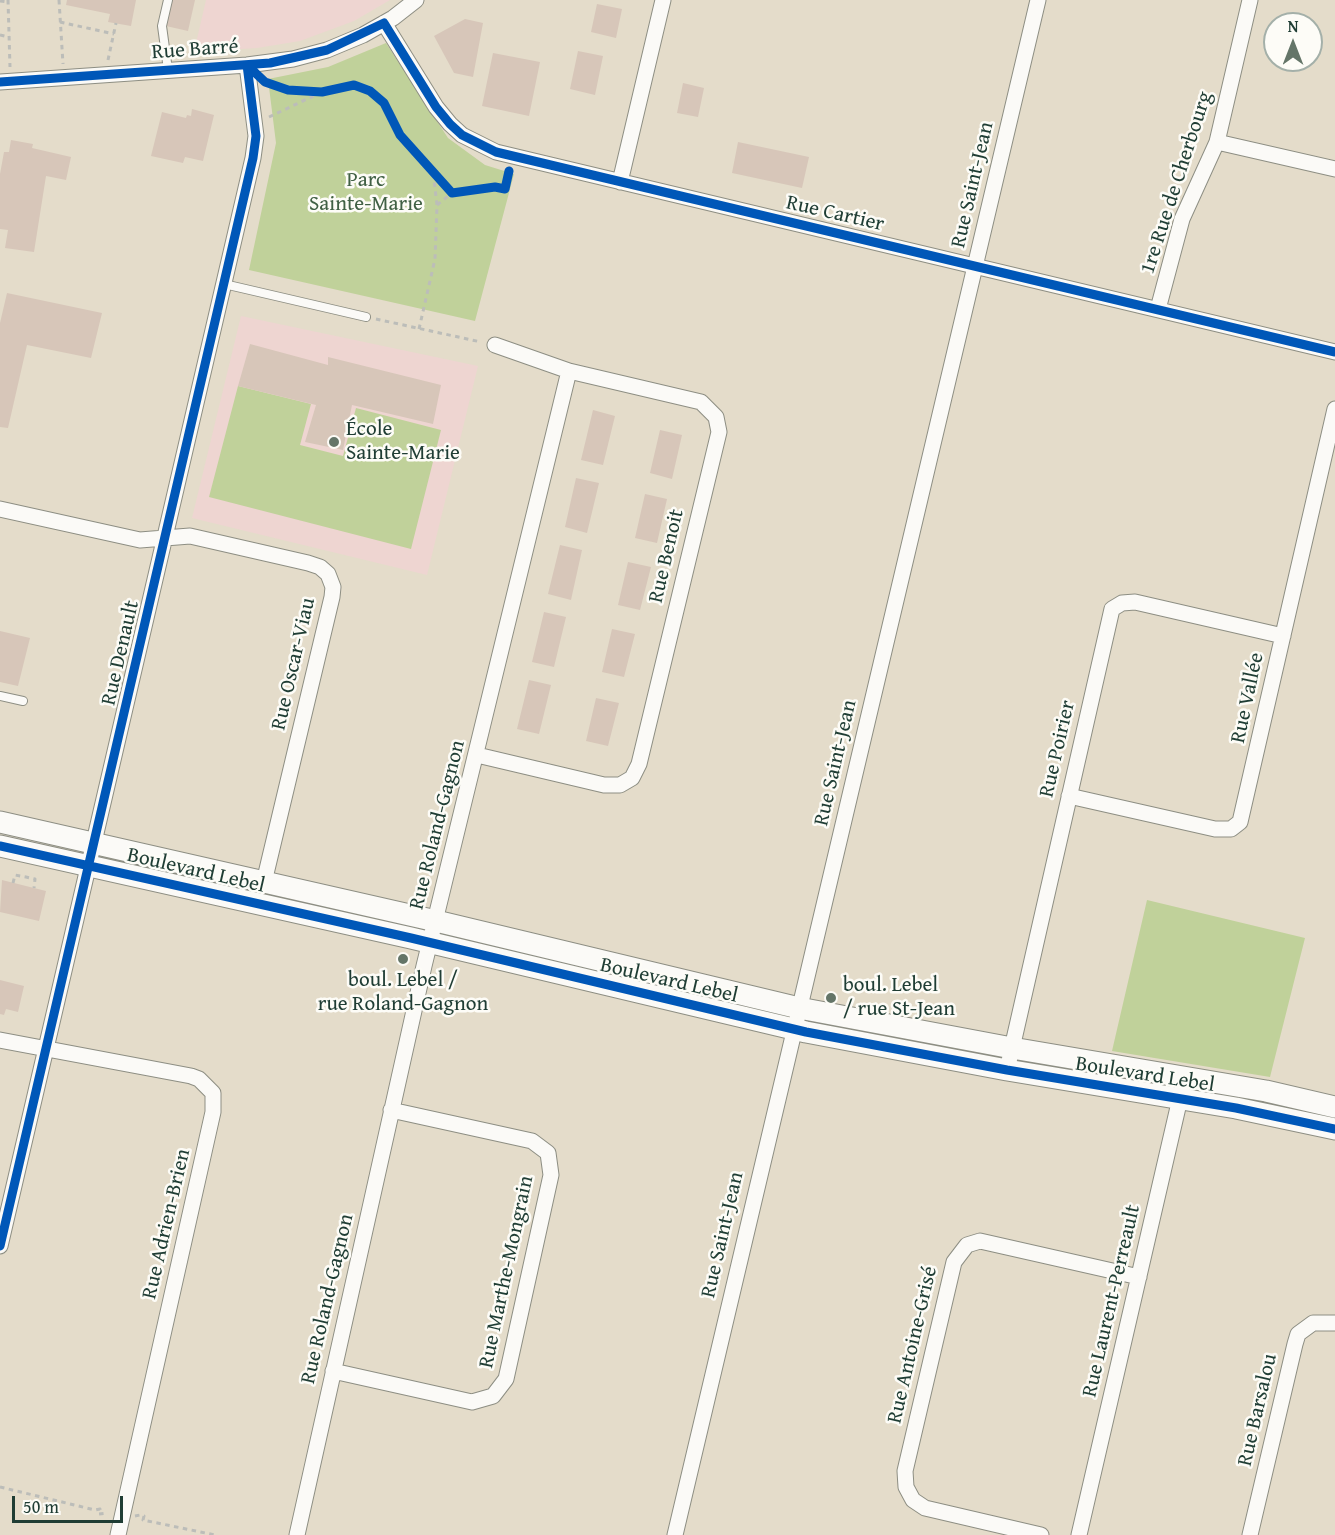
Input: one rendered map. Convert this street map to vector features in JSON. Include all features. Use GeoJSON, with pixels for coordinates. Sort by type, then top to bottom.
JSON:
{"type":"FeatureCollection","features":[{"type":"Feature","properties":{"kind":"street","name":"Rue Barré"},"geometry":{"type":"LineString","coordinates":[[0,82],[247,65],[303,57],[344,43],[384,23],[416,0]]}},
{"type":"Feature","properties":{"kind":"street"},"geometry":{"type":"LineString","coordinates":[[620,182],[663,0]]}},
{"type":"Feature","properties":{"kind":"street","name":"Rue Saint-Jean"},"geometry":{"type":"LineString","coordinates":[[675,1535],[1038,0]]}},
{"type":"Feature","properties":{"kind":"street","name":"1re Rue de Cherbourg"},"geometry":{"type":"LineString","coordinates":[[1158,309],[1182,219],[1217,142],[1250,0]]}},
{"type":"Feature","properties":{"kind":"street","name":"Rue Cartier"},"geometry":{"type":"LineString","coordinates":[[384,23],[436,107],[462,135],[496,152],[1335,352]]}},
{"type":"Feature","properties":{"kind":"street","name":"Rue Denault"},"geometry":{"type":"LineString","coordinates":[[0,1246],[166,539],[255,146],[247,65]]}},
{"type":"Feature","properties":{"kind":"street"},"geometry":{"type":"LineString","coordinates":[[1217,142],[1335,169]]}},
{"type":"Feature","properties":{"kind":"street","name":"Rue Benoit"},"geometry":{"type":"LineString","coordinates":[[477,755],[604,785],[620,785],[632,778],[639,764],[714,455],[719,426],[716,417],[706,405],[569,371],[495,345]]}},
{"type":"Feature","properties":{"kind":"street","name":"Rue Roland-Gagnon"},"geometry":{"type":"LineString","coordinates":[[297,1535],[430,943],[569,371]]}},
{"type":"Feature","properties":{"kind":"street","name":"Rue Vallée"},"geometry":{"type":"LineString","coordinates":[[1069,796],[1215,829],[1227,830],[1238,825],[1244,815],[1335,410]]}},
{"type":"Feature","properties":{"kind":"street","name":"Rue Oscar-Viau"},"geometry":{"type":"LineString","coordinates":[[0,509],[140,540],[190,536],[314,564],[325,570],[332,584],[332,597],[264,882]]}},
{"type":"Feature","properties":{"kind":"street","name":"Rue Poirier"},"geometry":{"type":"LineString","coordinates":[[1007,1070],[1108,619],[1115,606],[1135,603],[1283,636]]}},
{"type":"Feature","properties":{"kind":"street","name":"Boulevard Lebel"},"geometry":{"type":"LineString","coordinates":[[0,822],[436,921],[799,1008],[1012,1048],[1266,1091],[1335,1107]]}},
{"type":"Feature","properties":{"kind":"street","name":"Boulevard Lebel"},"geometry":{"type":"LineString","coordinates":[[0,846],[430,943],[794,1029],[1007,1070],[1181,1098],[1335,1130]]}},
{"type":"Feature","properties":{"kind":"street"},"geometry":{"type":"LineString","coordinates":[[0,1040],[46,1049]]}},
{"type":"Feature","properties":{"kind":"street","name":"Rue Adrien-Brien"},"geometry":{"type":"LineString","coordinates":[[46,1049],[190,1076],[207,1085],[213,1093],[214,1103],[118,1535]]}},
{"type":"Feature","properties":{"kind":"street","name":"Rue Laurent-Perreault"},"geometry":{"type":"LineString","coordinates":[[1079,1535],[1185,1077]]}},
{"type":"Feature","properties":{"kind":"street","name":"Rue Marthe-Mongrain"},"geometry":{"type":"LineString","coordinates":[[333,1371],[479,1402],[498,1392],[506,1379],[511,1357],[551,1175],[548,1153],[532,1141],[391,1110]]}},
{"type":"Feature","properties":{"kind":"street","name":"Rue Antoine-Grisé"},"geometry":{"type":"LineString","coordinates":[[1041,1535],[925,1508],[913,1500],[906,1487],[905,1471],[954,1262],[967,1245],[980,1241],[1139,1277]]}},
{"type":"Feature","properties":{"kind":"street","name":"Rue Barsalou"},"geometry":{"type":"LineString","coordinates":[[1250,1535],[1298,1334],[1313,1323],[1335,1323]]}},
{"type":"Feature","properties":{"kind":"lane"},"geometry":{"type":"LineString","coordinates":[[168,0],[162,26],[168,70]]}},
{"type":"Feature","properties":{"kind":"lane"},"geometry":{"type":"LineString","coordinates":[[224,284],[366,317]]}},
{"type":"Feature","properties":{"kind":"lane"},"geometry":{"type":"LineString","coordinates":[[0,696],[23,701]]}},
{"type":"Feature","properties":{"kind":"path"},"geometry":{"type":"LineString","coordinates":[[59,0],[63,64]]}},
{"type":"Feature","properties":{"kind":"path"},"geometry":{"type":"LineString","coordinates":[[0,1],[8,1],[10,68]]}},
{"type":"Feature","properties":{"kind":"path"},"geometry":{"type":"LineString","coordinates":[[60,22],[114,34]]}},
{"type":"Feature","properties":{"kind":"path"},"geometry":{"type":"LineString","coordinates":[[108,61],[116,23]]}},
{"type":"Feature","properties":{"kind":"path"},"geometry":{"type":"LineString","coordinates":[[0,35],[9,37]]}},
{"type":"Feature","properties":{"kind":"path"},"geometry":{"type":"LineString","coordinates":[[300,91],[327,91]]}},
{"type":"Feature","properties":{"kind":"path"},"geometry":{"type":"LineString","coordinates":[[269,117],[327,91]]}},
{"type":"Feature","properties":{"kind":"path"},"geometry":{"type":"LineString","coordinates":[[423,161],[452,193]]}},
{"type":"Feature","properties":{"kind":"path"},"geometry":{"type":"LineString","coordinates":[[419,329],[435,259],[437,205],[433,172]]}},
{"type":"Feature","properties":{"kind":"path"},"geometry":{"type":"LineString","coordinates":[[437,205],[452,193],[463,192]]}},
{"type":"Feature","properties":{"kind":"path"},"geometry":{"type":"LineString","coordinates":[[366,317],[495,345]]}},
{"type":"Feature","properties":{"kind":"path"},"geometry":{"type":"LineString","coordinates":[[13,883],[15,875],[35,879],[34,888]]}},
{"type":"Feature","properties":{"kind":"path"},"geometry":{"type":"LineString","coordinates":[[0,1487],[95,1510],[100,1509],[99,1514],[112,1514]]}},
{"type":"Feature","properties":{"kind":"path"},"geometry":{"type":"LineString","coordinates":[[133,1516],[140,1515],[144,1516],[143,1520],[215,1535]]}},
{"type":"Feature","properties":{"kind":"shaded area"},"geometry":{"type":"Polygon","coordinates":[[[206,0],[390,0],[354,21],[300,41],[257,48],[194,52],[206,0]]]}},
{"type":"Feature","properties":{"kind":"shaded area","name":"École Sainte-Marie"},"geometry":{"type":"Polygon","coordinates":[[[241,316],[478,366],[427,575],[192,518],[241,316]]]}},
{"type":"Feature","properties":{"kind":"green space","name":"Parc Sainte-Marie"},"geometry":{"type":"Polygon","coordinates":[[[386,43],[448,138],[485,165],[514,174],[475,321],[249,270],[276,143],[268,79],[328,67],[386,43]]]}},
{"type":"Feature","properties":{"kind":"green space"},"geometry":{"type":"Polygon","coordinates":[[[238,386],[311,404],[300,445],[343,456],[356,408],[441,430],[411,549],[209,497],[238,386]]]}},
{"type":"Feature","properties":{"kind":"green space"},"geometry":{"type":"Polygon","coordinates":[[[1147,900],[1305,938],[1270,1077],[1112,1051],[1147,900]]]}},
{"type":"Feature","properties":{"kind":"building"},"geometry":{"type":"Polygon","coordinates":[[[67,0],[136,0],[131,26],[108,22],[110,14],[66,5],[67,0]]]}},
{"type":"Feature","properties":{"kind":"building"},"geometry":{"type":"Polygon","coordinates":[[[172,0],[195,0],[188,31],[166,26],[172,0]]]}},
{"type":"Feature","properties":{"kind":"building"},"geometry":{"type":"Polygon","coordinates":[[[597,4],[622,9],[616,38],[591,32],[597,4]]]}},
{"type":"Feature","properties":{"kind":"building"},"geometry":{"type":"Polygon","coordinates":[[[465,19],[483,23],[473,77],[454,73],[434,36],[465,19]]]}},
{"type":"Feature","properties":{"kind":"building"},"geometry":{"type":"Polygon","coordinates":[[[578,51],[603,56],[595,95],[570,89],[578,51]]]}},
{"type":"Feature","properties":{"kind":"building"},"geometry":{"type":"Polygon","coordinates":[[[493,53],[540,62],[529,116],[482,106],[493,53]]]}},
{"type":"Feature","properties":{"kind":"building"},"geometry":{"type":"Polygon","coordinates":[[[683,83],[704,88],[698,117],[677,113],[683,83]]]}},
{"type":"Feature","properties":{"kind":"building"},"geometry":{"type":"Polygon","coordinates":[[[192,109],[214,115],[203,161],[185,157],[183,163],[151,156],[162,112],[186,118],[187,115],[191,116],[192,109]]]}},
{"type":"Feature","properties":{"kind":"building"},"geometry":{"type":"Polygon","coordinates":[[[11,140],[33,144],[32,148],[71,157],[66,180],[46,176],[34,252],[5,248],[8,230],[0,229],[0,174],[4,152],[9,152],[11,140]]]}},
{"type":"Feature","properties":{"kind":"building"},"geometry":{"type":"Polygon","coordinates":[[[738,142],[809,157],[802,188],[732,173],[738,142]]]}},
{"type":"Feature","properties":{"kind":"building"},"geometry":{"type":"Polygon","coordinates":[[[7,293],[102,313],[91,358],[27,345],[8,428],[0,427],[0,323],[7,293]]]}},
{"type":"Feature","properties":{"kind":"building"},"geometry":{"type":"Polygon","coordinates":[[[250,344],[328,365],[328,357],[441,385],[433,424],[352,405],[343,450],[305,442],[316,405],[238,386],[250,344]]]}},
{"type":"Feature","properties":{"kind":"building"},"geometry":{"type":"Polygon","coordinates":[[[593,410],[615,416],[603,465],[581,460],[593,410]]]}},
{"type":"Feature","properties":{"kind":"building"},"geometry":{"type":"Polygon","coordinates":[[[660,430],[682,435],[672,479],[650,473],[660,430]]]}},
{"type":"Feature","properties":{"kind":"building"},"geometry":{"type":"Polygon","coordinates":[[[576,478],[599,483],[587,533],[565,527],[576,478]]]}},
{"type":"Feature","properties":{"kind":"building"},"geometry":{"type":"Polygon","coordinates":[[[645,494],[667,499],[657,543],[635,538],[645,494]]]}},
{"type":"Feature","properties":{"kind":"building"},"geometry":{"type":"Polygon","coordinates":[[[560,545],[582,550],[571,600],[548,594],[560,545]]]}},
{"type":"Feature","properties":{"kind":"building"},"geometry":{"type":"Polygon","coordinates":[[[628,562],[651,567],[640,610],[618,605],[628,562]]]}},
{"type":"Feature","properties":{"kind":"building"},"geometry":{"type":"Polygon","coordinates":[[[544,612],[566,617],[554,667],[532,662],[544,612]]]}},
{"type":"Feature","properties":{"kind":"building"},"geometry":{"type":"Polygon","coordinates":[[[612,629],[635,634],[624,677],[602,672],[612,629]]]}},
{"type":"Feature","properties":{"kind":"building"},"geometry":{"type":"Polygon","coordinates":[[[0,631],[30,638],[18,686],[0,682],[0,631]]]}},
{"type":"Feature","properties":{"kind":"building"},"geometry":{"type":"Polygon","coordinates":[[[529,680],[551,685],[539,734],[517,729],[529,680]]]}},
{"type":"Feature","properties":{"kind":"building"},"geometry":{"type":"Polygon","coordinates":[[[596,698],[619,703],[608,746],[586,741],[596,698]]]}},
{"type":"Feature","properties":{"kind":"building"},"geometry":{"type":"Polygon","coordinates":[[[2,880],[46,891],[39,921],[0,912],[2,880]]]}},
{"type":"Feature","properties":{"kind":"building"},"geometry":{"type":"Polygon","coordinates":[[[0,980],[24,986],[18,1012],[6,1009],[4,1015],[0,1014],[0,980]]]}},
{"type":"Feature","properties":{"kind":"cycle path"},"geometry":{"type":"LineString","coordinates":[[0,82],[270,63],[327,50],[384,23],[436,107],[450,124],[462,135],[496,152],[1335,352]]}},
{"type":"Feature","properties":{"kind":"cycle path"},"geometry":{"type":"LineString","coordinates":[[247,65],[265,82],[288,90],[322,92],[354,85],[370,91],[384,103],[400,135],[452,193],[495,187],[505,189],[509,171]]}},
{"type":"Feature","properties":{"kind":"cycle path"},"geometry":{"type":"LineString","coordinates":[[0,1246],[253,158],[256,136],[247,65]]}},
{"type":"Feature","properties":{"kind":"cycle path"},"geometry":{"type":"LineString","coordinates":[[0,846],[411,938],[806,1032],[1007,1070],[1236,1108],[1335,1129]]}},
{"type":"Feature","properties":{"kind":"place","name":"École Sainte-Marie"},"geometry":{"type":"Point","coordinates":[334,442]}},
{"type":"Feature","properties":{"kind":"place","name":"boul. Lebel / rue Roland-Gagnon"},"geometry":{"type":"Point","coordinates":[403,959]}},
{"type":"Feature","properties":{"kind":"place","name":"boul. Lebel / rue St-Jean"},"geometry":{"type":"Point","coordinates":[831,998]}}]}
